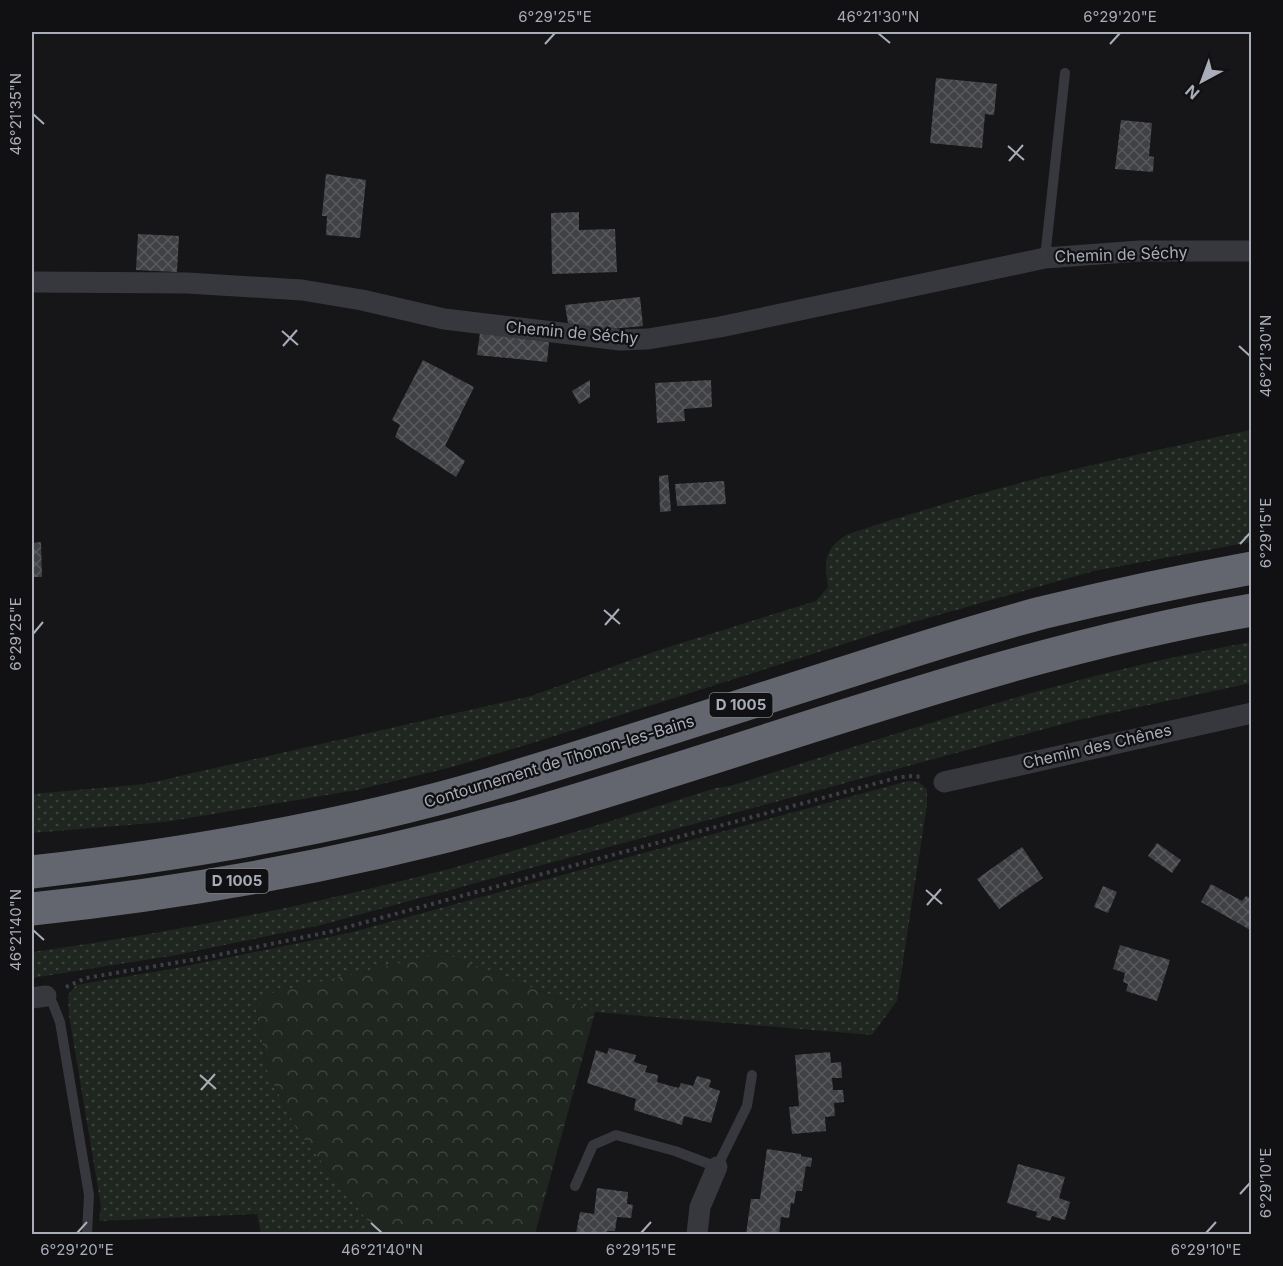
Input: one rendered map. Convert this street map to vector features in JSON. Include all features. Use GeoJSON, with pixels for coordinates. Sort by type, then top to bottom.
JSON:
{"type":"FeatureCollection","features":[{"type":"Feature","properties":{"kind":"highway","name":"Contournement de Thonon-les-Bains"},"geometry":{"type":"LineString","coordinates":[[32,872],[230,844],[409,806],[490,784],[916,650],[1039,614],[1166,584],[1251,568]]}},
{"type":"Feature","properties":{"kind":"highway","name":"D 1005"},"geometry":{"type":"LineString","coordinates":[[32,909],[90,903],[237,881],[440,838],[540,811],[938,686],[1067,649],[1187,621],[1251,610]]}},
{"type":"Feature","properties":{"kind":"street","name":"Chemin de Séchy"},"geometry":{"type":"LineString","coordinates":[[32,282],[187,283],[302,290],[362,300],[444,319],[620,340],[648,339],[720,327],[1045,258],[1130,251],[1251,251]]}},
{"type":"Feature","properties":{"kind":"street","name":"Chemin des Chênes"},"geometry":{"type":"LineString","coordinates":[[944,782],[1251,713]]}},
{"type":"Feature","properties":{"kind":"street"},"geometry":{"type":"LineString","coordinates":[[697,1234],[700,1207],[717,1167]]}},
{"type":"Feature","properties":{"kind":"lane"},"geometry":{"type":"LineString","coordinates":[[1045,258],[1065,73]]}},
{"type":"Feature","properties":{"kind":"lane"},"geometry":{"type":"LineString","coordinates":[[39,997],[53,1004],[60,1022],[87,1184],[89,1207],[87,1234]]}},
{"type":"Feature","properties":{"kind":"lane"},"geometry":{"type":"LineString","coordinates":[[575,1186],[593,1145],[616,1135],[675,1151],[717,1167],[747,1106],[752,1076]]}},
{"type":"Feature","properties":{"kind":"path"},"geometry":{"type":"LineString","coordinates":[[39,997],[86,978],[203,958],[329,932],[896,778],[909,776],[944,782]]}},
{"type":"Feature","properties":{"kind":"green space"},"geometry":{"type":"Polygon","coordinates":[[[1251,430],[1251,542],[1094,571],[910,623],[452,767],[357,790],[165,822],[32,833],[32,794],[145,784],[531,696],[659,650],[816,601],[828,587],[827,557],[833,546],[846,535],[996,489],[1251,430]]]}},
{"type":"Feature","properties":{"kind":"green space"},"geometry":{"type":"Polygon","coordinates":[[[1251,642],[1251,683],[1074,721],[321,925],[176,955],[32,978],[32,952],[168,931],[258,914],[434,873],[716,788],[730,786],[989,705],[1119,670],[1251,642]]]}},
{"type":"Feature","properties":{"kind":"green space"},"geometry":{"type":"Polygon","coordinates":[[[908,781],[919,782],[927,789],[927,804],[897,1001],[872,1035],[595,1012],[443,953],[256,1009],[268,1073],[297,1130],[378,1234],[261,1234],[257,1214],[99,1221],[101,1206],[69,1015],[68,995],[76,985],[171,969],[349,933],[908,781]]]}},
{"type":"Feature","properties":{"kind":"green space"},"geometry":{"type":"Polygon","coordinates":[[[443,953],[595,1012],[535,1234],[378,1234],[297,1130],[268,1073],[256,1009],[271,993],[443,953]]]}},
{"type":"Feature","properties":{"kind":"building"},"geometry":{"type":"Polygon","coordinates":[[[936,78],[997,84],[994,115],[985,114],[982,148],[930,143],[936,78]]]}},
{"type":"Feature","properties":{"kind":"building"},"geometry":{"type":"Polygon","coordinates":[[[1121,120],[1152,123],[1149,156],[1154,157],[1153,172],[1115,169],[1121,120]]]}},
{"type":"Feature","properties":{"kind":"building"},"geometry":{"type":"Polygon","coordinates":[[[326,174],[366,180],[360,238],[326,235],[327,216],[322,216],[326,174]]]}},
{"type":"Feature","properties":{"kind":"building"},"geometry":{"type":"Polygon","coordinates":[[[579,212],[579,230],[615,229],[617,272],[552,274],[551,213],[579,212]]]}},
{"type":"Feature","properties":{"kind":"building"},"geometry":{"type":"Polygon","coordinates":[[[138,234],[179,236],[177,272],[136,270],[138,234]]]}},
{"type":"Feature","properties":{"kind":"building"},"geometry":{"type":"Polygon","coordinates":[[[640,297],[643,326],[600,330],[573,326],[568,323],[565,305],[640,297]]]}},
{"type":"Feature","properties":{"kind":"building"},"geometry":{"type":"Polygon","coordinates":[[[480,333],[549,342],[547,362],[477,355],[480,333]]]}},
{"type":"Feature","properties":{"kind":"building"},"geometry":{"type":"Polygon","coordinates":[[[423,360],[474,387],[445,446],[465,461],[456,477],[395,437],[400,425],[392,420],[423,360]]]}},
{"type":"Feature","properties":{"kind":"building"},"geometry":{"type":"Polygon","coordinates":[[[590,380],[590,397],[579,404],[572,391],[590,380]]]}},
{"type":"Feature","properties":{"kind":"building"},"geometry":{"type":"Polygon","coordinates":[[[711,380],[712,407],[684,409],[685,421],[657,423],[655,383],[711,380]]]}},
{"type":"Feature","properties":{"kind":"building"},"geometry":{"type":"Polygon","coordinates":[[[668,475],[671,511],[660,512],[659,476],[668,475]]]}},
{"type":"Feature","properties":{"kind":"building"},"geometry":{"type":"Polygon","coordinates":[[[724,481],[726,504],[677,506],[675,484],[724,481]]]}},
{"type":"Feature","properties":{"kind":"building"},"geometry":{"type":"Polygon","coordinates":[[[41,542],[42,577],[32,577],[32,543],[41,542]]]}},
{"type":"Feature","properties":{"kind":"building"},"geometry":{"type":"Polygon","coordinates":[[[1157,843],[1181,860],[1172,873],[1148,856],[1157,843]]]}},
{"type":"Feature","properties":{"kind":"building"},"geometry":{"type":"Polygon","coordinates":[[[1022,847],[1043,878],[999,909],[977,879],[1022,847]]]}},
{"type":"Feature","properties":{"kind":"building"},"geometry":{"type":"Polygon","coordinates":[[[1211,884],[1242,901],[1246,896],[1252,899],[1252,931],[1201,902],[1211,884]]]}},
{"type":"Feature","properties":{"kind":"building"},"geometry":{"type":"Polygon","coordinates":[[[1103,886],[1117,892],[1108,913],[1094,907],[1103,886]]]}},
{"type":"Feature","properties":{"kind":"building"},"geometry":{"type":"Polygon","coordinates":[[[1120,945],[1170,960],[1157,1001],[1126,991],[1128,984],[1123,982],[1125,973],[1113,969],[1120,945]]]}},
{"type":"Feature","properties":{"kind":"building"},"geometry":{"type":"Polygon","coordinates":[[[609,1048],[636,1055],[634,1062],[647,1066],[645,1072],[658,1075],[657,1082],[679,1088],[681,1083],[693,1086],[697,1076],[711,1080],[709,1087],[720,1091],[711,1123],[684,1116],[682,1125],[634,1110],[636,1099],[587,1083],[596,1050],[607,1054],[609,1048]]]}},
{"type":"Feature","properties":{"kind":"building"},"geometry":{"type":"Polygon","coordinates":[[[830,1052],[831,1063],[841,1062],[842,1078],[832,1078],[833,1090],[843,1090],[844,1102],[834,1103],[835,1116],[825,1117],[826,1131],[792,1134],[789,1107],[799,1106],[795,1055],[830,1052]]]}},
{"type":"Feature","properties":{"kind":"building"},"geometry":{"type":"Polygon","coordinates":[[[767,1149],[812,1158],[811,1167],[806,1166],[802,1191],[796,1191],[794,1204],[791,1203],[789,1218],[781,1217],[779,1234],[746,1234],[751,1199],[760,1199],[767,1149]]]}},
{"type":"Feature","properties":{"kind":"building"},"geometry":{"type":"Polygon","coordinates":[[[1018,1164],[1065,1177],[1059,1198],[1070,1202],[1065,1220],[1052,1216],[1050,1221],[1036,1217],[1037,1212],[1007,1203],[1018,1164]]]}},
{"type":"Feature","properties":{"kind":"building"},"geometry":{"type":"Polygon","coordinates":[[[597,1188],[628,1192],[627,1204],[633,1205],[631,1218],[617,1217],[615,1231],[607,1231],[607,1234],[576,1234],[580,1212],[594,1214],[597,1188]]]}}]}
